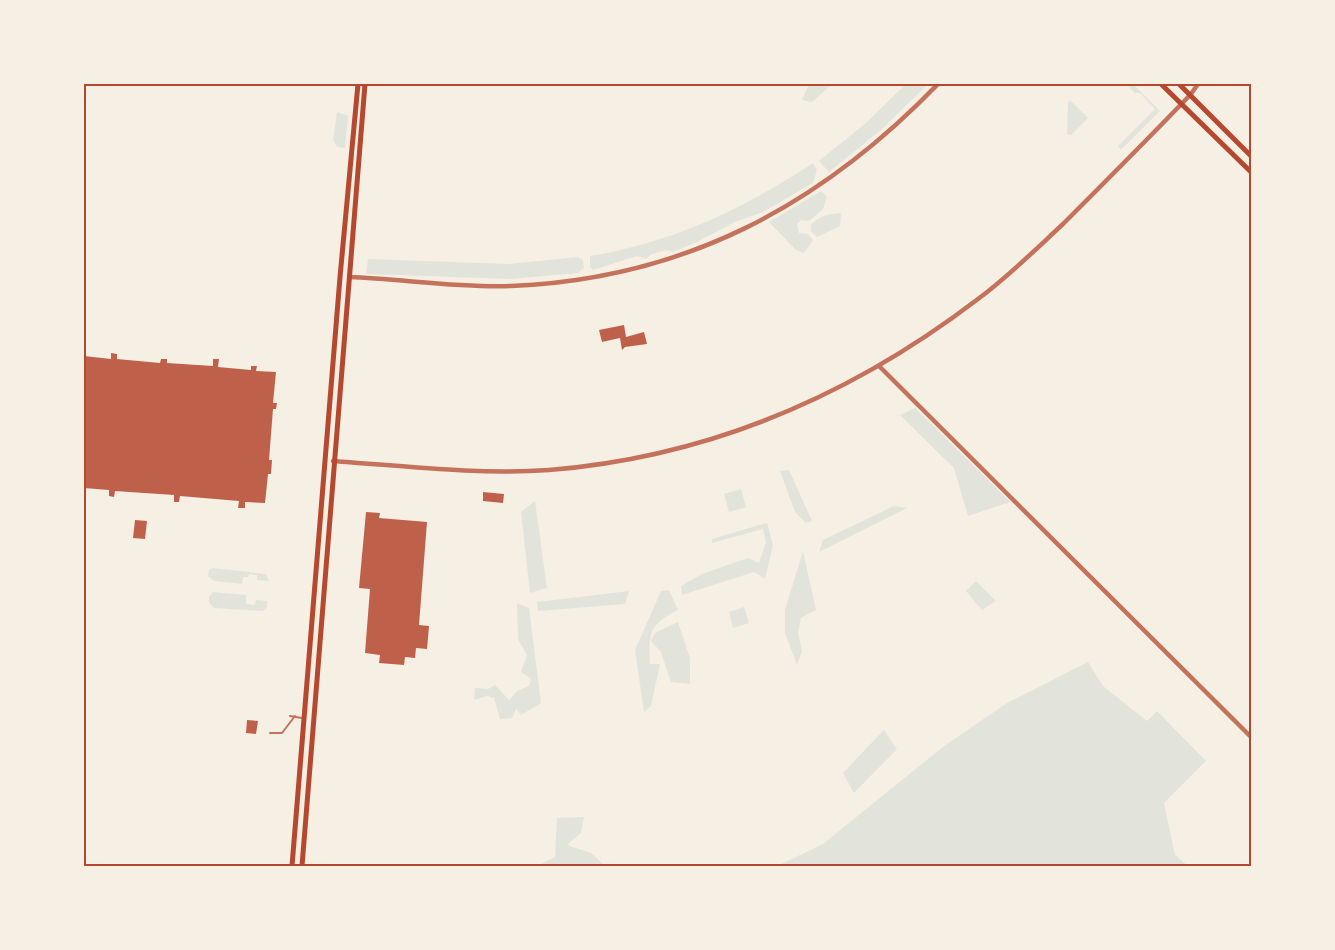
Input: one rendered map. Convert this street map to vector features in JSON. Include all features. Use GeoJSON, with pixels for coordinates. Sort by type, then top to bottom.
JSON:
{"type":"FeatureCollection","features":[{"type":"Feature","properties":{"kind":"main road"},"geometry":{"type":"LineString","coordinates":[[292,866],[342,246],[358,84]]}},
{"type":"Feature","properties":{"kind":"main road"},"geometry":{"type":"LineString","coordinates":[[302,866],[333,461],[365,84]]}},
{"type":"Feature","properties":{"kind":"main road"},"geometry":{"type":"LineString","coordinates":[[1161,84],[1251,172]]}},
{"type":"Feature","properties":{"kind":"main road"},"geometry":{"type":"LineString","coordinates":[[1179,84],[1251,156]]}},
{"type":"Feature","properties":{"kind":"main road"},"geometry":{"type":"LineString","coordinates":[[342,246],[351,247]]}},
{"type":"Feature","properties":{"kind":"main road"},"geometry":{"type":"LineString","coordinates":[[340,277],[349,277]]}},
{"type":"Feature","properties":{"kind":"main road"},"geometry":{"type":"LineString","coordinates":[[326,460],[333,461]]}},
{"type":"Feature","properties":{"kind":"main road"},"geometry":{"type":"LineString","coordinates":[[313,620],[321,621]]}},
{"type":"Feature","properties":{"kind":"main road"},"geometry":{"type":"LineString","coordinates":[[305,719],[313,719]]}},
{"type":"Feature","properties":{"kind":"street"},"geometry":{"type":"LineString","coordinates":[[349,277],[458,286],[545,284],[612,273],[675,256],[757,222],[822,185],[882,138],[938,84]]}},
{"type":"Feature","properties":{"kind":"street"},"geometry":{"type":"LineString","coordinates":[[333,461],[466,470],[510,471],[571,467],[653,455],[769,421],[825,396],[879,366],[937,329],[999,282],[1106,182],[1182,104],[1198,84]]}},
{"type":"Feature","properties":{"kind":"street"},"geometry":{"type":"LineString","coordinates":[[879,366],[1251,738]]}},
{"type":"Feature","properties":{"kind":"lane"},"geometry":{"type":"LineString","coordinates":[[290,716],[305,719]]}},
{"type":"Feature","properties":{"kind":"lane"},"geometry":{"type":"LineString","coordinates":[[270,733],[282,734],[295,716]]}},
{"type":"Feature","properties":{"kind":"shaded area"},"geometry":{"type":"Polygon","coordinates":[[[809,84],[832,84],[812,102],[802,100],[809,84]]]}},
{"type":"Feature","properties":{"kind":"shaded area"},"geometry":{"type":"Polygon","coordinates":[[[906,84],[928,84],[881,130],[829,172],[819,161],[866,123],[906,84]]]}},
{"type":"Feature","properties":{"kind":"shaded area"},"geometry":{"type":"Polygon","coordinates":[[[1126,84],[1133,84],[1160,111],[1121,150],[1118,146],[1155,109],[1140,93],[1135,93],[1126,84]]]}},
{"type":"Feature","properties":{"kind":"shaded area"},"geometry":{"type":"Polygon","coordinates":[[[1071,101],[1088,118],[1071,135],[1067,134],[1068,102],[1071,101]]]}},
{"type":"Feature","properties":{"kind":"shaded area"},"geometry":{"type":"Polygon","coordinates":[[[337,112],[348,116],[345,148],[337,147],[333,140],[337,112]]]}},
{"type":"Feature","properties":{"kind":"shaded area"},"geometry":{"type":"Polygon","coordinates":[[[813,163],[817,170],[813,183],[763,212],[735,222],[673,252],[666,250],[652,254],[646,259],[637,256],[593,270],[590,267],[590,256],[650,242],[707,222],[787,180],[813,163]]]}},
{"type":"Feature","properties":{"kind":"shaded area"},"geometry":{"type":"Polygon","coordinates":[[[821,191],[827,197],[823,209],[809,221],[801,220],[797,224],[799,233],[808,234],[813,240],[804,253],[796,250],[769,222],[821,191]]]}},
{"type":"Feature","properties":{"kind":"shaded area"},"geometry":{"type":"Polygon","coordinates":[[[841,213],[840,226],[817,237],[811,231],[811,224],[822,217],[841,213]]]}},
{"type":"Feature","properties":{"kind":"shaded area"},"geometry":{"type":"Polygon","coordinates":[[[578,257],[583,261],[584,268],[578,273],[511,279],[366,274],[368,259],[509,264],[578,257]]]}},
{"type":"Feature","properties":{"kind":"shaded area"},"geometry":{"type":"Polygon","coordinates":[[[915,408],[1010,502],[968,516],[954,468],[900,415],[915,408]]]}},
{"type":"Feature","properties":{"kind":"shaded area"},"geometry":{"type":"Polygon","coordinates":[[[789,470],[812,521],[806,523],[795,512],[780,471],[789,470]]]}},
{"type":"Feature","properties":{"kind":"shaded area"},"geometry":{"type":"Polygon","coordinates":[[[741,489],[746,507],[729,512],[724,494],[741,489]]]}},
{"type":"Feature","properties":{"kind":"shaded area"},"geometry":{"type":"Polygon","coordinates":[[[535,501],[547,588],[530,593],[521,512],[535,501]]]}},
{"type":"Feature","properties":{"kind":"shaded area"},"geometry":{"type":"Polygon","coordinates":[[[894,506],[907,508],[819,552],[823,540],[894,506]]]}},
{"type":"Feature","properties":{"kind":"shaded area"},"geometry":{"type":"Polygon","coordinates":[[[767,523],[773,545],[765,579],[754,572],[682,595],[681,586],[702,574],[748,558],[759,563],[766,542],[763,529],[712,543],[712,539],[767,523]]]}},
{"type":"Feature","properties":{"kind":"shaded area"},"geometry":{"type":"Polygon","coordinates":[[[803,551],[816,610],[801,618],[798,632],[802,651],[797,665],[785,633],[785,610],[803,551]]]}},
{"type":"Feature","properties":{"kind":"shaded area"},"geometry":{"type":"Polygon","coordinates":[[[213,568],[266,574],[269,581],[257,580],[257,575],[249,574],[248,577],[243,577],[242,584],[214,581],[208,576],[209,570],[213,568]]]}},
{"type":"Feature","properties":{"kind":"shaded area"},"geometry":{"type":"Polygon","coordinates":[[[976,581],[996,601],[982,610],[966,591],[976,581]]]}},
{"type":"Feature","properties":{"kind":"shaded area"},"geometry":{"type":"Polygon","coordinates":[[[669,590],[678,610],[661,620],[652,631],[650,664],[660,664],[651,706],[644,712],[635,650],[661,591],[669,590]]]}},
{"type":"Feature","properties":{"kind":"shaded area"},"geometry":{"type":"Polygon","coordinates":[[[629,591],[625,604],[538,611],[537,602],[629,591]]]}},
{"type":"Feature","properties":{"kind":"shaded area"},"geometry":{"type":"Polygon","coordinates":[[[213,592],[246,595],[246,604],[255,605],[256,600],[267,601],[267,607],[263,611],[214,608],[209,602],[209,597],[213,592]]]}},
{"type":"Feature","properties":{"kind":"shaded area"},"geometry":{"type":"Polygon","coordinates":[[[517,603],[529,608],[541,703],[521,715],[516,709],[512,718],[500,719],[494,698],[487,696],[474,700],[475,688],[488,689],[495,685],[509,700],[517,691],[529,686],[531,679],[521,672],[527,655],[518,639],[517,603]]]}},
{"type":"Feature","properties":{"kind":"shaded area"},"geometry":{"type":"Polygon","coordinates":[[[744,607],[749,623],[733,628],[729,612],[744,607]]]}},
{"type":"Feature","properties":{"kind":"shaded area"},"geometry":{"type":"Polygon","coordinates":[[[678,622],[690,658],[690,684],[671,682],[661,652],[651,641],[655,633],[678,622]]]}},
{"type":"Feature","properties":{"kind":"shaded area"},"geometry":{"type":"Polygon","coordinates":[[[1088,662],[1103,686],[1147,721],[1157,711],[1206,761],[1164,803],[1175,855],[1188,866],[777,866],[823,844],[944,746],[1007,703],[1088,662]]]}},
{"type":"Feature","properties":{"kind":"shaded area"},"geometry":{"type":"Polygon","coordinates":[[[884,730],[897,749],[854,793],[843,773],[884,730]]]}},
{"type":"Feature","properties":{"kind":"shaded area"},"geometry":{"type":"Polygon","coordinates":[[[584,817],[581,833],[567,845],[591,853],[605,866],[537,866],[555,857],[557,818],[584,817]]]}},
{"type":"Feature","properties":{"kind":"building"},"geometry":{"type":"Polygon","coordinates":[[[624,325],[626,337],[644,332],[647,344],[625,347],[622,350],[620,338],[602,342],[599,330],[624,325]]]}},
{"type":"Feature","properties":{"kind":"building"},"geometry":{"type":"Polygon","coordinates":[[[111,353],[117,354],[117,359],[160,363],[161,359],[167,359],[167,363],[213,366],[213,359],[219,359],[218,367],[251,370],[251,366],[257,366],[256,371],[276,372],[273,403],[277,403],[276,409],[273,409],[269,460],[272,460],[271,474],[268,474],[265,503],[245,502],[245,508],[238,508],[239,501],[180,496],[179,502],[174,502],[174,495],[115,491],[114,497],[109,496],[109,490],[84,488],[84,356],[111,359],[111,353]]]}},
{"type":"Feature","properties":{"kind":"building"},"geometry":{"type":"Polygon","coordinates":[[[483,492],[504,494],[503,503],[483,501],[483,492]]]}},
{"type":"Feature","properties":{"kind":"building"},"geometry":{"type":"Polygon","coordinates":[[[366,512],[380,513],[379,518],[427,522],[419,625],[429,626],[427,649],[416,648],[415,658],[405,657],[404,665],[379,663],[380,655],[365,653],[370,589],[359,588],[366,512]]]}},
{"type":"Feature","properties":{"kind":"building"},"geometry":{"type":"Polygon","coordinates":[[[135,520],[147,521],[145,539],[133,538],[135,520]]]}},
{"type":"Feature","properties":{"kind":"building"},"geometry":{"type":"Polygon","coordinates":[[[247,720],[258,721],[256,734],[246,733],[247,720]]]}}]}
